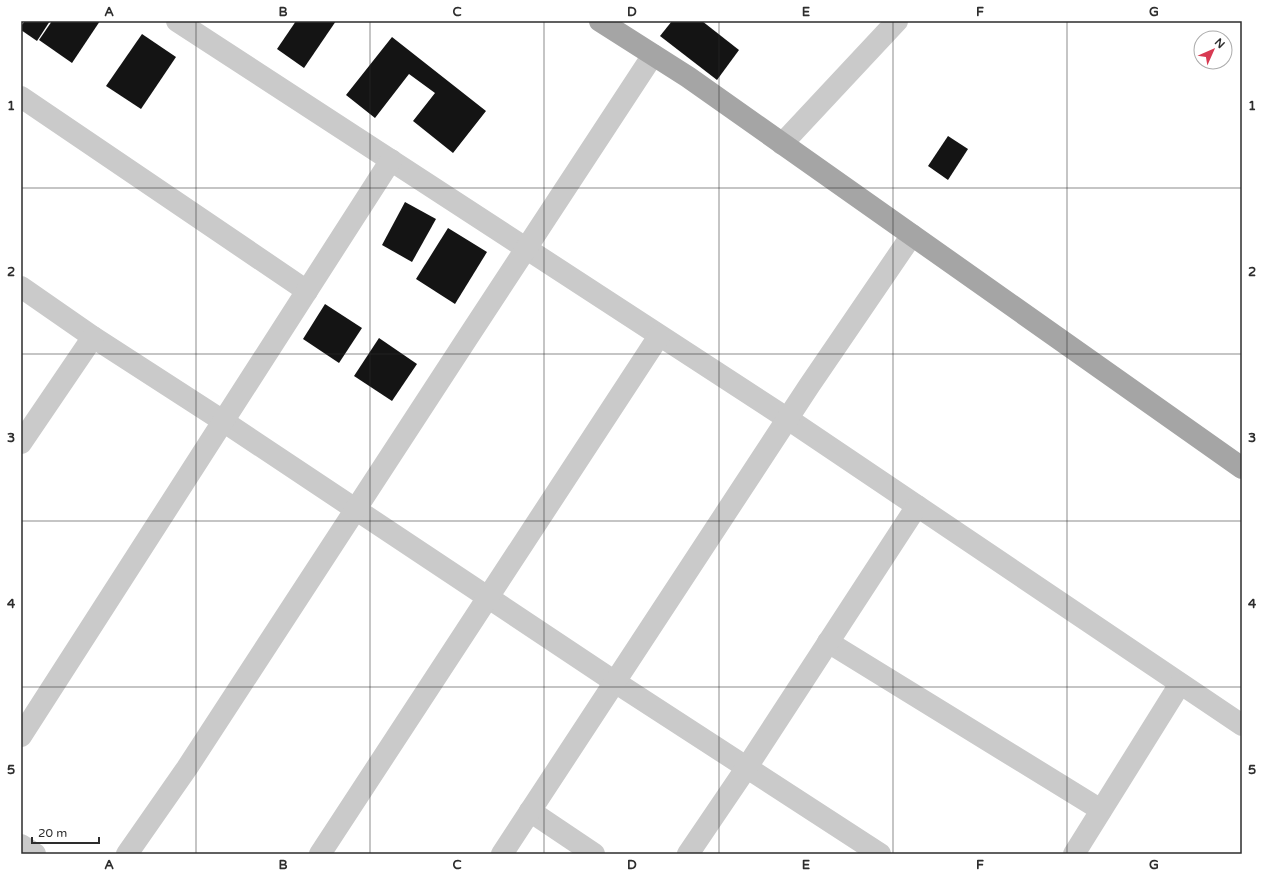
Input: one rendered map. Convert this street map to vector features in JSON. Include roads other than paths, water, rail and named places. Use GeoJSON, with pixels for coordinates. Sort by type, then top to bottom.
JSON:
{"type":"FeatureCollection","features":[{"type":"Feature","properties":{"kind":"main road"},"geometry":{"type":"LineString","coordinates":[[600,21],[688,77],[1242,468]]}},
{"type":"Feature","properties":{"kind":"street"},"geometry":{"type":"LineString","coordinates":[[177,21],[788,419],[1242,726]]}},
{"type":"Feature","properties":{"kind":"street"},"geometry":{"type":"LineString","coordinates":[[782,144],[897,21]]}},
{"type":"Feature","properties":{"kind":"street"},"geometry":{"type":"LineString","coordinates":[[127,854],[187,768],[654,55]]}},
{"type":"Feature","properties":{"kind":"street"},"geometry":{"type":"LineString","coordinates":[[21,97],[307,291]]}},
{"type":"Feature","properties":{"kind":"street"},"geometry":{"type":"LineString","coordinates":[[21,736],[391,160]]}},
{"type":"Feature","properties":{"kind":"street"},"geometry":{"type":"LineString","coordinates":[[502,854],[788,419],[912,235]]}},
{"type":"Feature","properties":{"kind":"street"},"geometry":{"type":"LineString","coordinates":[[21,287],[615,682],[880,854]]}},
{"type":"Feature","properties":{"kind":"street"},"geometry":{"type":"LineString","coordinates":[[21,443],[93,336]]}},
{"type":"Feature","properties":{"kind":"street"},"geometry":{"type":"LineString","coordinates":[[320,854],[659,336]]}},
{"type":"Feature","properties":{"kind":"street"},"geometry":{"type":"LineString","coordinates":[[688,854],[747,767],[917,506]]}},
{"type":"Feature","properties":{"kind":"street"},"geometry":{"type":"LineString","coordinates":[[828,642],[1101,810]]}},
{"type":"Feature","properties":{"kind":"street"},"geometry":{"type":"LineString","coordinates":[[1074,854],[1180,684]]}},
{"type":"Feature","properties":{"kind":"street"},"geometry":{"type":"LineString","coordinates":[[530,811],[594,854]]}},
{"type":"Feature","properties":{"kind":"street"},"geometry":{"type":"LineString","coordinates":[[21,845],[35,854]]}}]}
